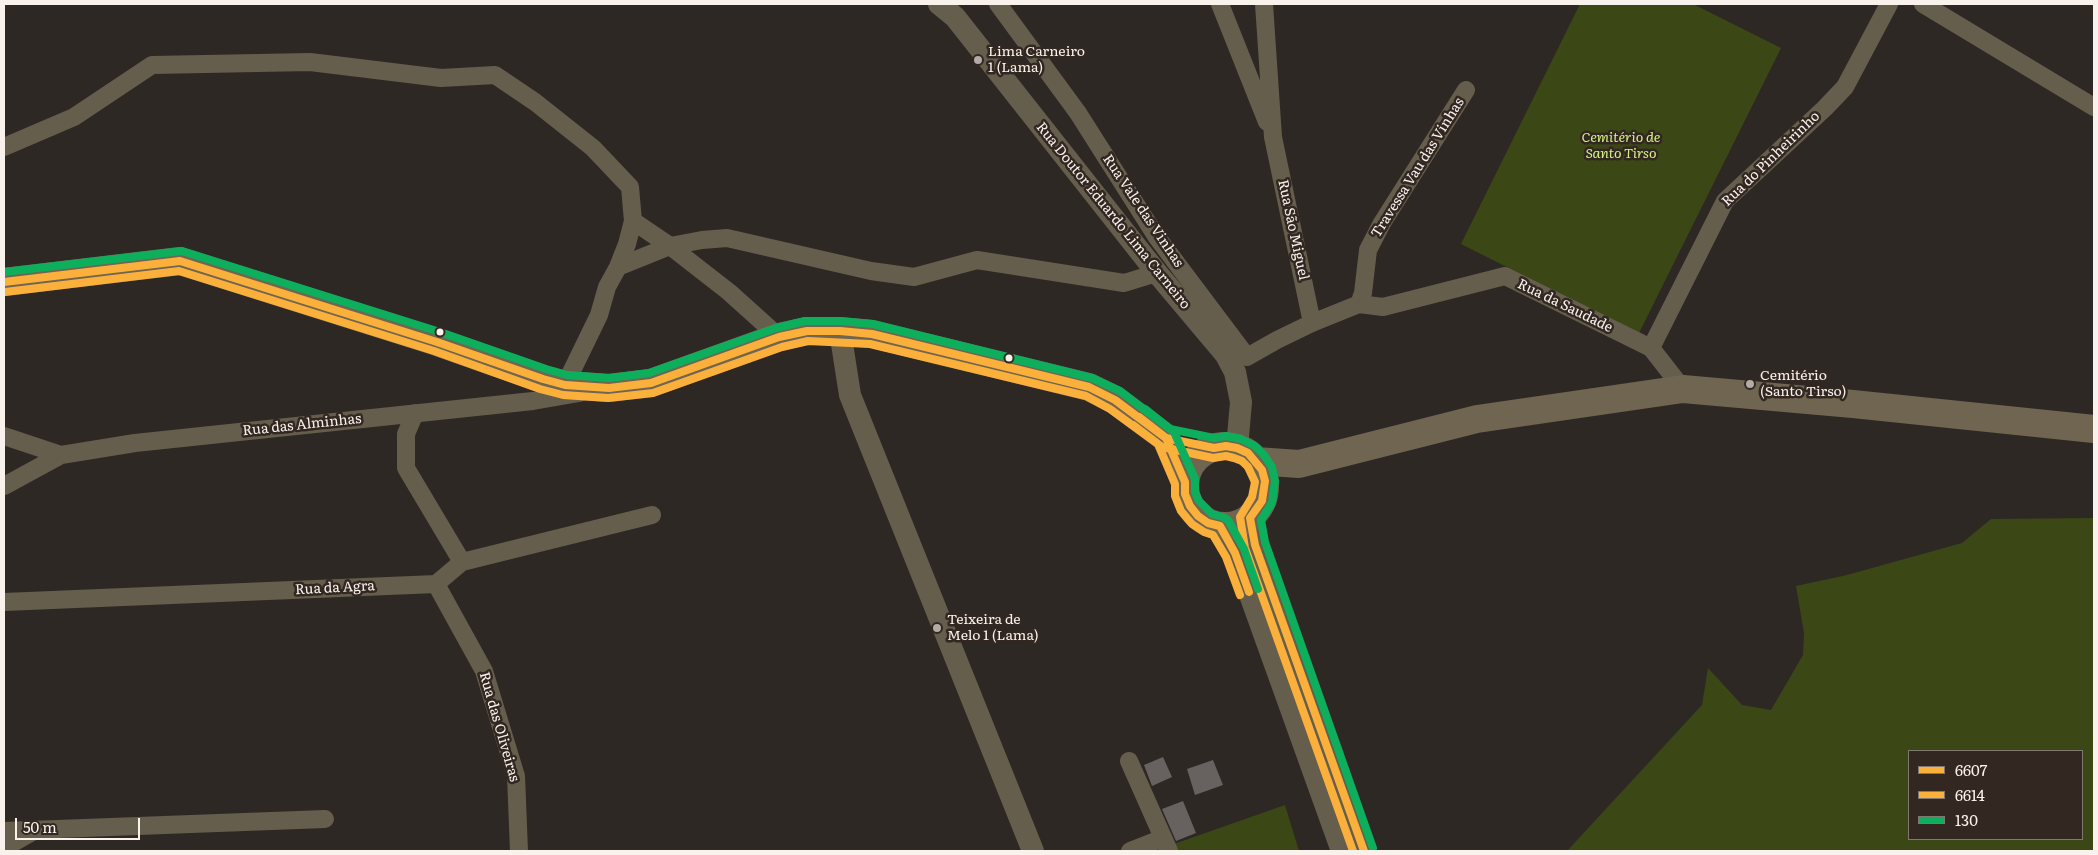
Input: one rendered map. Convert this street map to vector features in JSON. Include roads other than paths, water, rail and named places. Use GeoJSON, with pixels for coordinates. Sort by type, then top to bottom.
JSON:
{"type":"FeatureCollection","features":[{"type":"Feature","properties":{"kind":"main road"},"geometry":{"type":"LineString","coordinates":[[4,282],[180,260],[247,280],[565,385],[609,388],[650,383],[779,337],[807,332],[840,331],[872,334],[1089,387],[1115,400],[1166,438],[1299,464]]}},
{"type":"Feature","properties":{"kind":"main road"},"geometry":{"type":"LineString","coordinates":[[1265,491],[1299,464],[1477,419],[1684,389],[1854,404],[2094,429]]}},
{"type":"Feature","properties":{"kind":"main road"},"geometry":{"type":"LineString","coordinates":[[1166,438],[1185,482],[1190,506],[1203,520],[1220,526],[1231,526],[1250,518],[1262,501],[1265,491],[1262,470],[1236,452],[1203,453],[1194,460],[1188,470],[1185,482]]}},
{"type":"Feature","properties":{"kind":"street","name":"Rua Doutor Eduardo Lima Carneiro"},"geometry":{"type":"LineString","coordinates":[[939,4],[955,17],[1157,273],[1226,355],[1235,372],[1241,402],[1236,452]]}},
{"type":"Feature","properties":{"kind":"street","name":"Rua Vale das Vinhas"},"geometry":{"type":"LineString","coordinates":[[998,4],[1078,113],[1156,236],[1247,358],[1277,340],[1312,323]]}},
{"type":"Feature","properties":{"kind":"street","name":"Rua São Miguel"},"geometry":{"type":"LineString","coordinates":[[1220,4],[1273,137]]}},
{"type":"Feature","properties":{"kind":"street","name":"Rua São Miguel"},"geometry":{"type":"LineString","coordinates":[[1264,4],[1273,137],[1312,323]]}},
{"type":"Feature","properties":{"kind":"street","name":"Rua do Pinheirinho"},"geometry":{"type":"LineString","coordinates":[[1651,348],[1725,201],[1825,108],[1845,86],[1889,4]]}},
{"type":"Feature","properties":{"kind":"street"},"geometry":{"type":"LineString","coordinates":[[1923,4],[2094,107]]}},
{"type":"Feature","properties":{"kind":"street"},"geometry":{"type":"LineString","coordinates":[[4,147],[74,117],[152,65],[310,62],[442,78],[495,75],[535,102],[593,148],[630,187],[633,221],[618,267],[607,287],[599,315],[565,385]]}},
{"type":"Feature","properties":{"kind":"street","name":"Travessa Vau das Vinhas"},"geometry":{"type":"LineString","coordinates":[[1359,304],[1363,293],[1368,250],[1382,223],[1466,90]]}},
{"type":"Feature","properties":{"kind":"street"},"geometry":{"type":"LineString","coordinates":[[633,221],[670,246],[729,292],[779,337]]}},
{"type":"Feature","properties":{"kind":"street"},"geometry":{"type":"LineString","coordinates":[[618,267],[670,246],[727,238],[871,271],[914,277],[977,260],[1124,283],[1157,273]]}},
{"type":"Feature","properties":{"kind":"street","name":"Rua da Saudade"},"geometry":{"type":"LineString","coordinates":[[1312,323],[1359,304],[1383,306],[1505,276],[1651,348],[1684,389]]}},
{"type":"Feature","properties":{"kind":"street"},"geometry":{"type":"LineString","coordinates":[[840,331],[850,395],[1033,851]]}},
{"type":"Feature","properties":{"kind":"street","name":"Rua das Alminhas"},"geometry":{"type":"LineString","coordinates":[[4,486],[61,455],[135,443],[533,401],[609,388]]}},
{"type":"Feature","properties":{"kind":"street"},"geometry":{"type":"LineString","coordinates":[[415,413],[406,434],[406,468],[462,562]]}},
{"type":"Feature","properties":{"kind":"street"},"geometry":{"type":"LineString","coordinates":[[4,436],[61,455]]}},
{"type":"Feature","properties":{"kind":"street"},"geometry":{"type":"LineString","coordinates":[[436,584],[462,562],[652,515]]}},
{"type":"Feature","properties":{"kind":"street"},"geometry":{"type":"LineString","coordinates":[[1250,518],[1255,545],[1364,851]]}},
{"type":"Feature","properties":{"kind":"street"},"geometry":{"type":"LineString","coordinates":[[1220,526],[1235,553],[1342,851]]}},
{"type":"Feature","properties":{"kind":"street","name":"Rua da Agra"},"geometry":{"type":"LineString","coordinates":[[4,602],[436,584]]}},
{"type":"Feature","properties":{"kind":"street","name":"Rua das Oliveiras"},"geometry":{"type":"LineString","coordinates":[[436,584],[484,671],[516,776],[519,851]]}},
{"type":"Feature","properties":{"kind":"street"},"geometry":{"type":"LineString","coordinates":[[1129,760],[1166,845],[1130,851]]}},
{"type":"Feature","properties":{"kind":"street"},"geometry":{"type":"LineString","coordinates":[[4,831],[325,819]]}},
{"type":"Feature","properties":{"kind":"street"},"geometry":{"type":"LineString","coordinates":[[4,848],[37,829]]}},
{"type":"Feature","properties":{"kind":"place","name":"Lima Carneiro 1 (Lama)"},"geometry":{"type":"Point","coordinates":[978,60]}},
{"type":"Feature","properties":{"kind":"place","name":"Cemitério (Santo Tirso)"},"geometry":{"type":"Point","coordinates":[1750,384]}},
{"type":"Feature","properties":{"kind":"place","name":"Teixeira de Melo 1 (Lama)"},"geometry":{"type":"Point","coordinates":[937,628]}},
{"type":"Feature","properties":{"kind":"park label","name":"Cemitério de Santo Tirso"},"geometry":{"type":"Point","coordinates":[1621,146]}}]}
